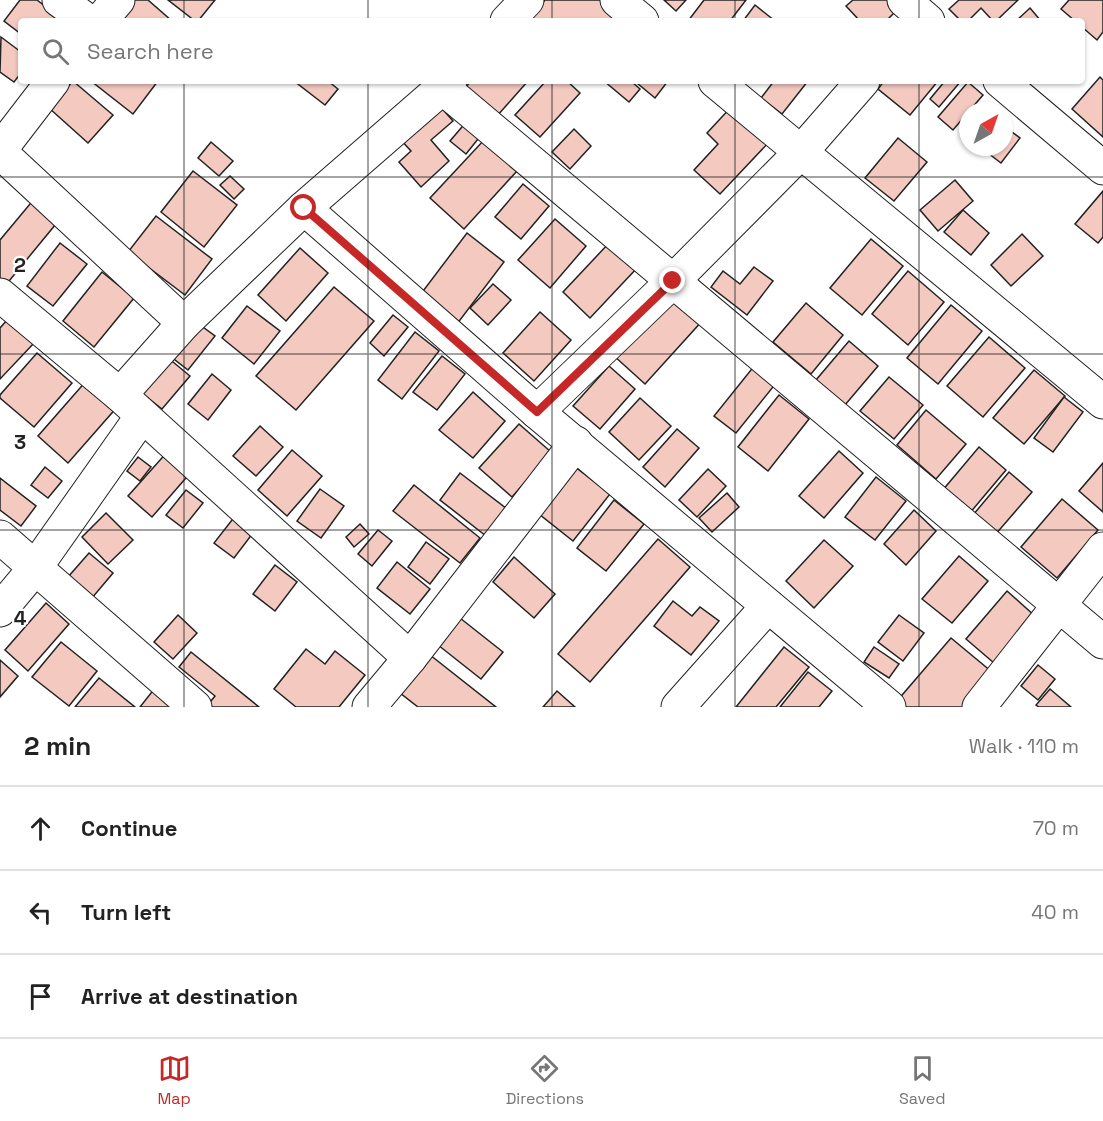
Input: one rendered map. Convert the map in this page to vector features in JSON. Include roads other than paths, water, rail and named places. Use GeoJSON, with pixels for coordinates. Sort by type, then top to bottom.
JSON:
{"type":"FeatureCollection","features":[{"type":"Feature","properties":{"kind":"street"},"geometry":{"type":"LineString","coordinates":[[59,0],[84,18]]}},
{"type":"Feature","properties":{"kind":"street"},"geometry":{"type":"LineString","coordinates":[[103,18],[118,0]]}},
{"type":"Feature","properties":{"kind":"street"},"geometry":{"type":"LineString","coordinates":[[510,18],[527,0]]}},
{"type":"Feature","properties":{"kind":"street"},"geometry":{"type":"LineString","coordinates":[[617,0],[638,18]]}},
{"type":"Feature","properties":{"kind":"street"},"geometry":{"type":"LineString","coordinates":[[51,84],[0,151],[184,323]]}},
{"type":"Feature","properties":{"kind":"street"},"geometry":{"type":"LineString","coordinates":[[719,84],[1103,402]]}},
{"type":"Feature","properties":{"kind":"street"},"geometry":{"type":"LineString","coordinates":[[537,412],[673,281],[801,152],[859,84]]}},
{"type":"Feature","properties":{"kind":"street"},"geometry":{"type":"LineString","coordinates":[[1003,84],[1103,168]]}},
{"type":"Feature","properties":{"kind":"street"},"geometry":{"type":"LineString","coordinates":[[0,610],[35,568],[131,405],[184,323],[304,208],[447,85],[673,281],[1103,642]]}},
{"type":"Feature","properties":{"kind":"street"},"geometry":{"type":"LineString","coordinates":[[304,208],[537,412],[889,707]]}},
{"type":"Feature","properties":{"kind":"street"},"geometry":{"type":"LineString","coordinates":[[0,295],[131,405],[410,658]]}},
{"type":"Feature","properties":{"kind":"street"},"geometry":{"type":"LineString","coordinates":[[369,707],[410,658],[576,443]]}},
{"type":"Feature","properties":{"kind":"street"},"geometry":{"type":"LineString","coordinates":[[0,537],[195,707]]}},
{"type":"Feature","properties":{"kind":"street"},"geometry":{"type":"LineString","coordinates":[[979,707],[1103,549]]}},
{"type":"Feature","properties":{"kind":"street"},"geometry":{"type":"LineString","coordinates":[[678,707],[768,606]]}}]}
